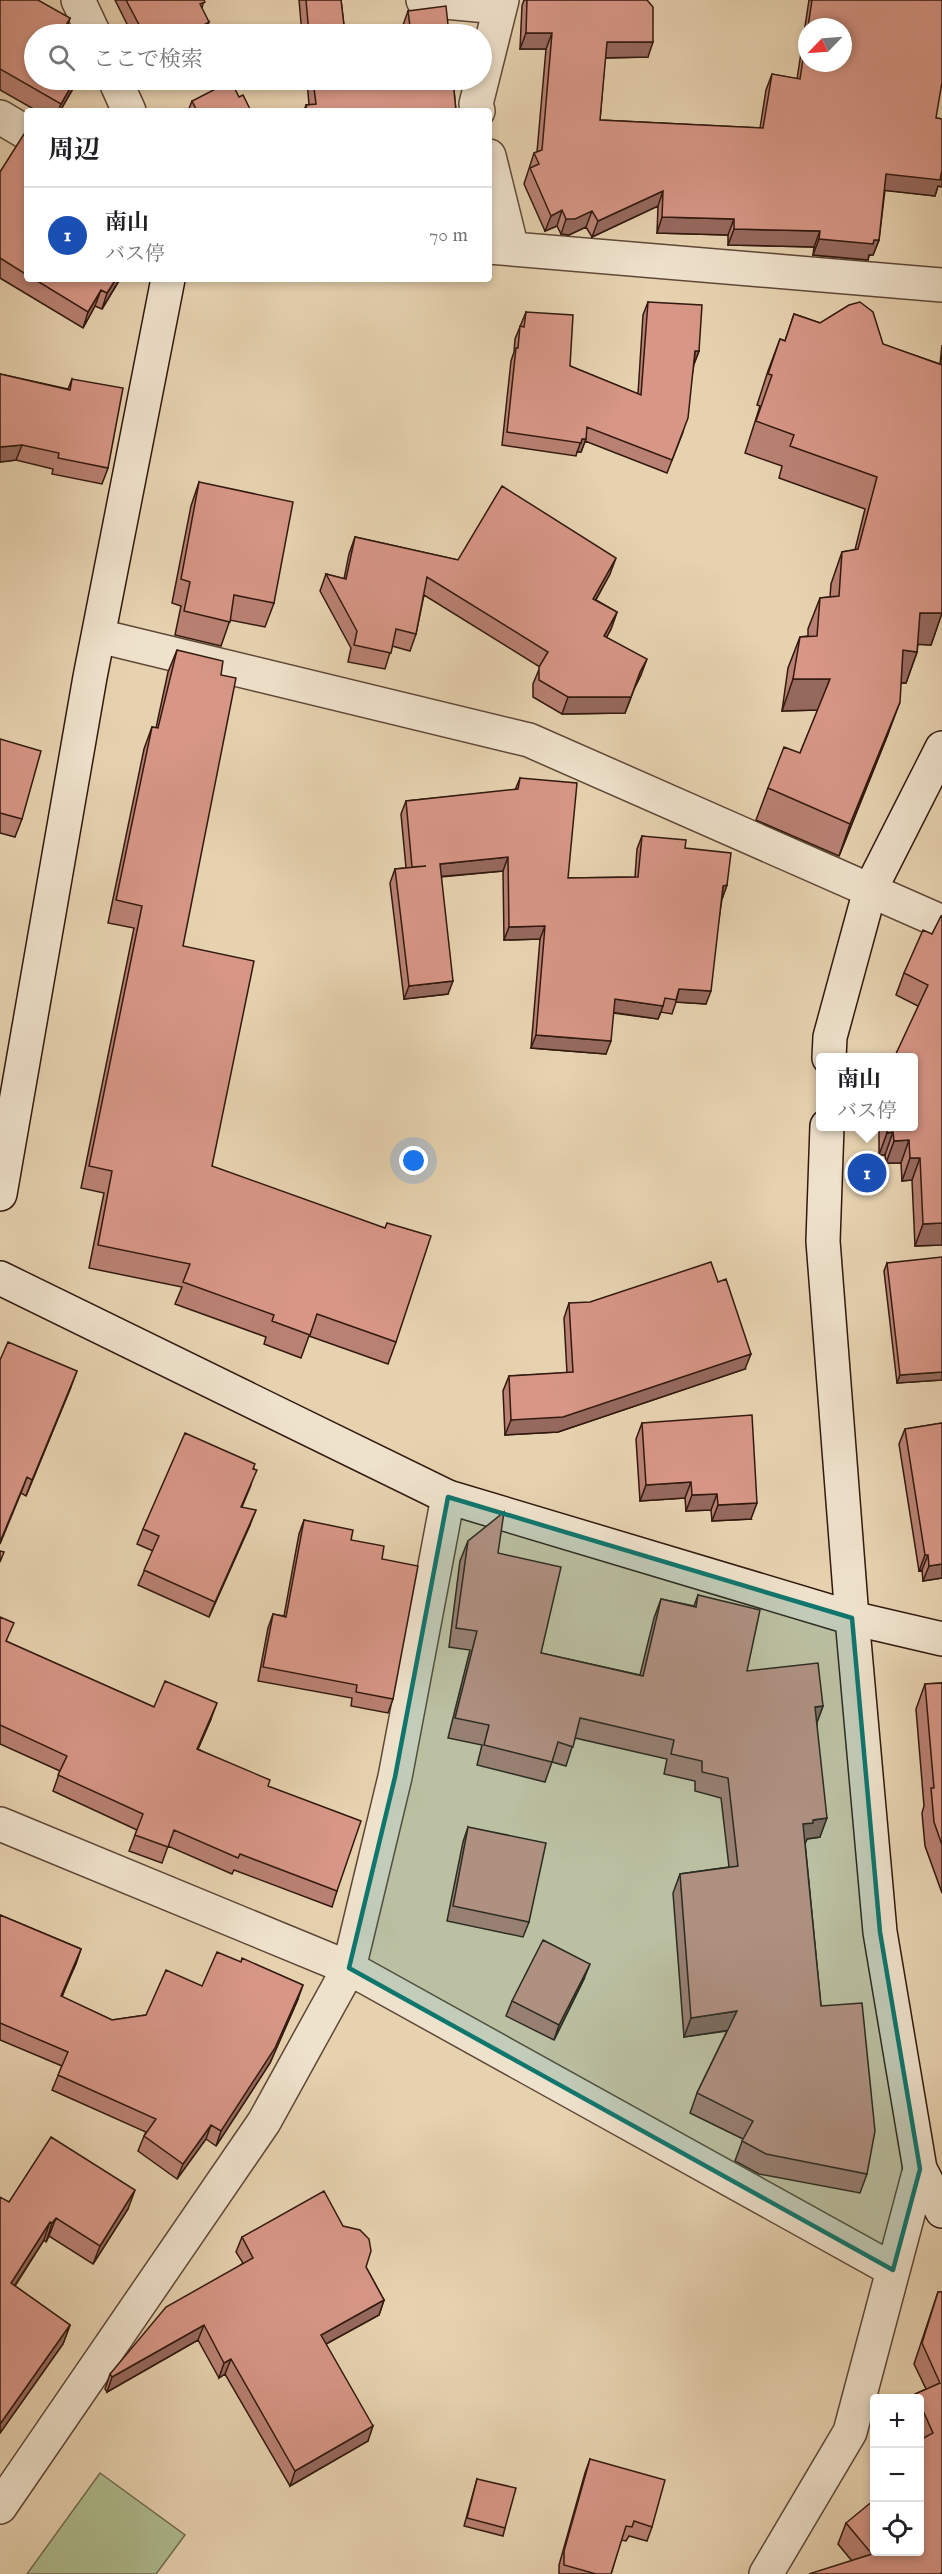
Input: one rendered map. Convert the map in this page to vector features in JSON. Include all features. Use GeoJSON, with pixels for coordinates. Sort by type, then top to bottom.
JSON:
{"type":"FeatureCollection","features":[{"type":"Feature","properties":{"kind":"street"},"geometry":{"type":"LineString","coordinates":[[78,0],[89,24]]}},
{"type":"Feature","properties":{"kind":"street"},"geometry":{"type":"LineString","coordinates":[[423,0],[501,3],[492,39]]}},
{"type":"Feature","properties":{"kind":"street"},"geometry":{"type":"LineString","coordinates":[[120,90],[128,108]]}},
{"type":"Feature","properties":{"kind":"street"},"geometry":{"type":"LineString","coordinates":[[477,108],[479,90]]}},
{"type":"Feature","properties":{"kind":"street"},"geometry":{"type":"LineString","coordinates":[[0,117],[24,131]]}},
{"type":"Feature","properties":{"kind":"street"},"geometry":{"type":"LineString","coordinates":[[492,179],[501,248],[942,285]]}},
{"type":"Feature","properties":{"kind":"street"},"geometry":{"type":"LineString","coordinates":[[0,1194],[99,636],[167,282]]}},
{"type":"Feature","properties":{"kind":"street"},"geometry":{"type":"LineString","coordinates":[[99,636],[529,741],[942,922]]}},
{"type":"Feature","properties":{"kind":"street"},"geometry":{"type":"LineString","coordinates":[[829,1053],[830,1037],[870,890],[942,748]]}},
{"type":"Feature","properties":{"kind":"street"},"geometry":{"type":"LineString","coordinates":[[827,1131],[823,1241],[852,1618],[880,1932],[920,2169],[942,2211]]}},
{"type":"Feature","properties":{"kind":"street"},"geometry":{"type":"LineString","coordinates":[[0,1278],[448,1497],[852,1618],[942,1639]]}},
{"type":"Feature","properties":{"kind":"street"},"geometry":{"type":"LineString","coordinates":[[0,2507],[264,2122],[349,1968],[395,1777],[448,1497]]}},
{"type":"Feature","properties":{"kind":"street"},"geometry":{"type":"LineString","coordinates":[[0,1824],[349,1968],[892,2270]]}},
{"type":"Feature","properties":{"kind":"street"},"geometry":{"type":"LineString","coordinates":[[766,2574],[850,2432],[920,2169]]}},
{"type":"Feature","properties":{"kind":"highlighted area"},"geometry":{"type":"Polygon","coordinates":[[[448,1497],[852,1618],[880,1932],[920,2169],[893,2270],[349,1968],[395,1777],[448,1497]]]}},
{"type":"Feature","properties":{"kind":"green space"},"geometry":{"type":"Polygon","coordinates":[[[100,2473],[185,2535],[156,2574],[27,2574],[100,2473]]]}},
{"type":"Feature","properties":{"kind":"building"},"geometry":{"type":"Polygon","coordinates":[[[0,0],[38,0],[70,18],[67,24],[24,24],[24,83],[0,69],[0,0]]]}},
{"type":"Feature","properties":{"kind":"building"},"geometry":{"type":"Polygon","coordinates":[[[126,0],[204,0],[205,2],[200,4],[209,22],[206,24],[139,24],[126,0]]]}},
{"type":"Feature","properties":{"kind":"building"},"geometry":{"type":"Polygon","coordinates":[[[306,0],[341,0],[344,24],[308,24],[306,0]]]}},
{"type":"Feature","properties":{"kind":"building"},"geometry":{"type":"Polygon","coordinates":[[[527,0],[647,0],[653,7],[653,42],[607,42],[600,120],[763,128],[772,74],[800,79],[801,72],[852,72],[852,18],[809,18],[812,0],[942,0],[942,82],[936,118],[942,119],[940,180],[886,174],[879,240],[874,240],[873,244],[819,239],[820,231],[734,229],[734,219],[662,217],[663,191],[598,221],[592,211],[575,219],[566,219],[562,210],[551,216],[530,168],[539,164],[534,153],[542,150],[552,33],[526,33],[527,0]]]}},
{"type":"Feature","properties":{"kind":"building"},"geometry":{"type":"Polygon","coordinates":[[[446,6],[448,24],[410,24],[408,11],[446,6]]]}},
{"type":"Feature","properties":{"kind":"building"},"geometry":{"type":"Polygon","coordinates":[[[37,90],[69,90],[61,104],[37,90]]]}},
{"type":"Feature","properties":{"kind":"building"},"geometry":{"type":"Polygon","coordinates":[[[213,90],[236,90],[239,97],[243,95],[250,108],[196,108],[192,101],[213,90]]]}},
{"type":"Feature","properties":{"kind":"building"},"geometry":{"type":"Polygon","coordinates":[[[314,90],[454,90],[456,108],[306,108],[306,105],[316,104],[314,90]]]}},
{"type":"Feature","properties":{"kind":"building"},"geometry":{"type":"Polygon","coordinates":[[[24,134],[24,273],[0,258],[0,172],[24,134]]]}},
{"type":"Feature","properties":{"kind":"building"},"geometry":{"type":"Polygon","coordinates":[[[39,282],[114,282],[107,293],[101,290],[88,312],[39,282]]]}},
{"type":"Feature","properties":{"kind":"building"},"geometry":{"type":"Polygon","coordinates":[[[648,302],[702,305],[699,351],[695,351],[688,418],[672,460],[587,427],[586,439],[582,439],[581,443],[507,432],[516,348],[518,348],[520,326],[524,327],[526,312],[573,315],[570,366],[641,395],[648,302]]]}},
{"type":"Feature","properties":{"kind":"building"},"geometry":{"type":"Polygon","coordinates":[[[860,302],[873,312],[883,344],[942,365],[942,613],[920,613],[917,652],[903,650],[900,702],[850,824],[768,788],[784,747],[800,753],[830,679],[793,679],[800,637],[817,636],[820,598],[839,596],[842,552],[858,549],[877,477],[790,446],[794,435],[756,421],[772,375],[768,374],[780,339],[785,341],[794,314],[820,323],[849,305],[860,302]]]}},
{"type":"Feature","properties":{"kind":"building"},"geometry":{"type":"Polygon","coordinates":[[[0,374],[70,390],[72,379],[123,388],[108,468],[58,458],[59,453],[22,445],[0,447],[0,374]]]}},
{"type":"Feature","properties":{"kind":"building"},"geometry":{"type":"Polygon","coordinates":[[[199,482],[293,502],[274,603],[234,595],[230,622],[184,611],[190,582],[181,579],[199,482]]]}},
{"type":"Feature","properties":{"kind":"building"},"geometry":{"type":"Polygon","coordinates":[[[502,486],[616,558],[593,599],[617,612],[604,636],[647,659],[631,697],[568,697],[539,680],[539,667],[548,652],[427,577],[416,634],[396,629],[391,653],[354,645],[357,631],[326,574],[346,579],[355,537],[458,560],[502,486]]]}},
{"type":"Feature","properties":{"kind":"building"},"geometry":{"type":"Polygon","coordinates":[[[177,650],[223,661],[221,675],[236,678],[183,946],[254,961],[212,1166],[385,1228],[387,1223],[431,1236],[396,1342],[317,1314],[310,1335],[272,1321],[274,1315],[183,1282],[190,1264],[98,1245],[112,1171],[89,1166],[142,906],[116,900],[152,727],[158,728],[177,650]]]}},
{"type":"Feature","properties":{"kind":"building"},"geometry":{"type":"Polygon","coordinates":[[[0,739],[41,751],[22,819],[0,813],[0,739]]]}},
{"type":"Feature","properties":{"kind":"building"},"geometry":{"type":"Polygon","coordinates":[[[520,778],[577,783],[568,878],[638,877],[642,836],[686,840],[685,848],[731,853],[727,885],[723,886],[711,991],[679,989],[676,1000],[665,998],[663,1006],[615,999],[611,1041],[536,1035],[545,926],[509,927],[508,857],[440,864],[453,981],[409,986],[395,869],[426,866],[412,867],[406,801],[518,789],[520,778]]]}},
{"type":"Feature","properties":{"kind":"building"},"geometry":{"type":"Polygon","coordinates":[[[942,916],[942,1223],[923,1224],[920,1158],[910,1158],[909,1140],[894,1141],[893,1132],[887,1133],[887,1131],[918,1131],[918,1053],[896,1053],[928,985],[904,973],[923,930],[932,934],[942,916]]]}},
{"type":"Feature","properties":{"kind":"building"},"geometry":{"type":"Polygon","coordinates":[[[942,1257],[942,1372],[900,1375],[887,1263],[942,1257]]]}},
{"type":"Feature","properties":{"kind":"building"},"geometry":{"type":"Polygon","coordinates":[[[711,1262],[718,1282],[726,1279],[751,1354],[563,1417],[511,1420],[509,1376],[573,1372],[569,1303],[590,1302],[711,1262]]]}},
{"type":"Feature","properties":{"kind":"building"},"geometry":{"type":"Polygon","coordinates":[[[8,1342],[77,1371],[32,1480],[27,1477],[0,1542],[0,1360],[8,1342]]]}},
{"type":"Feature","properties":{"kind":"building"},"geometry":{"type":"Polygon","coordinates":[[[752,1415],[757,1503],[718,1505],[717,1494],[692,1495],[691,1482],[646,1485],[642,1423],[752,1415]]]}},
{"type":"Feature","properties":{"kind":"building"},"geometry":{"type":"Polygon","coordinates":[[[942,1423],[942,1564],[929,1566],[928,1555],[925,1555],[905,1429],[942,1423]]]}},
{"type":"Feature","properties":{"kind":"building"},"geometry":{"type":"Polygon","coordinates":[[[185,1433],[255,1464],[253,1469],[257,1470],[241,1507],[256,1510],[215,1602],[144,1570],[159,1536],[143,1529],[185,1433]]]}},
{"type":"Feature","properties":{"kind":"building"},"geometry":{"type":"Polygon","coordinates":[[[504,1512],[498,1553],[561,1567],[541,1653],[643,1676],[661,1599],[696,1607],[698,1595],[760,1610],[747,1671],[818,1663],[823,1706],[815,1707],[827,1818],[803,1824],[821,2006],[862,2003],[875,2131],[867,2174],[766,2154],[742,2141],[753,2121],[697,2093],[737,2011],[691,2018],[680,1874],[738,1866],[728,1778],[702,1772],[702,1761],[671,1754],[674,1740],[580,1718],[573,1747],[558,1742],[552,1762],[484,1745],[489,1725],[455,1718],[477,1631],[456,1628],[468,1541],[504,1512]]]}},
{"type":"Feature","properties":{"kind":"building"},"geometry":{"type":"Polygon","coordinates":[[[304,1520],[353,1530],[351,1540],[384,1546],[382,1559],[418,1566],[393,1699],[356,1692],[357,1685],[263,1667],[273,1614],[286,1617],[304,1520]]]}},
{"type":"Feature","properties":{"kind":"building"},"geometry":{"type":"Polygon","coordinates":[[[0,1617],[14,1623],[6,1641],[154,1707],[165,1681],[217,1703],[197,1749],[270,1780],[268,1786],[361,1821],[337,1891],[240,1854],[238,1858],[174,1830],[168,1847],[135,1835],[143,1814],[58,1775],[67,1756],[0,1725],[0,1617]]]}},
{"type":"Feature","properties":{"kind":"building"},"geometry":{"type":"Polygon","coordinates":[[[942,1683],[942,1845],[934,1822],[931,1788],[934,1788],[925,1684],[942,1683]]]}},
{"type":"Feature","properties":{"kind":"building"},"geometry":{"type":"Polygon","coordinates":[[[468,1827],[546,1843],[529,1922],[453,1906],[468,1827]]]}},
{"type":"Feature","properties":{"kind":"building"},"geometry":{"type":"Polygon","coordinates":[[[0,1915],[81,1949],[61,1996],[112,2020],[146,2015],[166,1970],[202,1986],[217,1952],[241,1962],[242,1958],[303,1985],[275,2048],[221,2131],[211,2125],[183,2164],[144,2136],[156,2119],[58,2075],[68,2052],[0,2023],[0,1915]]]}},
{"type":"Feature","properties":{"kind":"building"},"geometry":{"type":"Polygon","coordinates":[[[543,1940],[590,1964],[559,2025],[512,2001],[543,1940]]]}},
{"type":"Feature","properties":{"kind":"building"},"geometry":{"type":"Polygon","coordinates":[[[51,2137],[135,2190],[100,2246],[56,2218],[52,2223],[50,2222],[11,2283],[70,2325],[0,2424],[0,2197],[9,2202],[51,2137]]]}},
{"type":"Feature","properties":{"kind":"building"},"geometry":{"type":"Polygon","coordinates":[[[324,2191],[343,2226],[360,2230],[369,2239],[371,2251],[366,2267],[384,2300],[321,2335],[373,2426],[295,2471],[231,2359],[224,2363],[204,2325],[112,2377],[110,2374],[166,2307],[253,2258],[242,2237],[324,2191]]]}},
{"type":"Feature","properties":{"kind":"building"},"geometry":{"type":"Polygon","coordinates":[[[938,2292],[942,2292],[942,2572],[940,2574],[809,2574],[870,2555],[924,2556],[924,2438],[933,2433],[924,2413],[924,2394],[915,2394],[940,2383],[922,2343],[938,2292]]]}},
{"type":"Feature","properties":{"kind":"building"},"geometry":{"type":"Polygon","coordinates":[[[590,2459],[665,2480],[652,2527],[634,2521],[632,2527],[626,2526],[611,2574],[596,2574],[564,2565],[564,2551],[590,2459]]]}},
{"type":"Feature","properties":{"kind":"building"},"geometry":{"type":"Polygon","coordinates":[[[477,2479],[516,2488],[505,2528],[467,2518],[477,2479]]]}},
{"type":"Feature","properties":{"kind":"building"},"geometry":{"type":"Polygon","coordinates":[[[870,2503],[870,2552],[846,2523],[870,2503]]]}},
{"type":"Feature","properties":{"kind":"place","name":"南山"},"geometry":{"type":"Point","coordinates":[867,1173]}}]}
